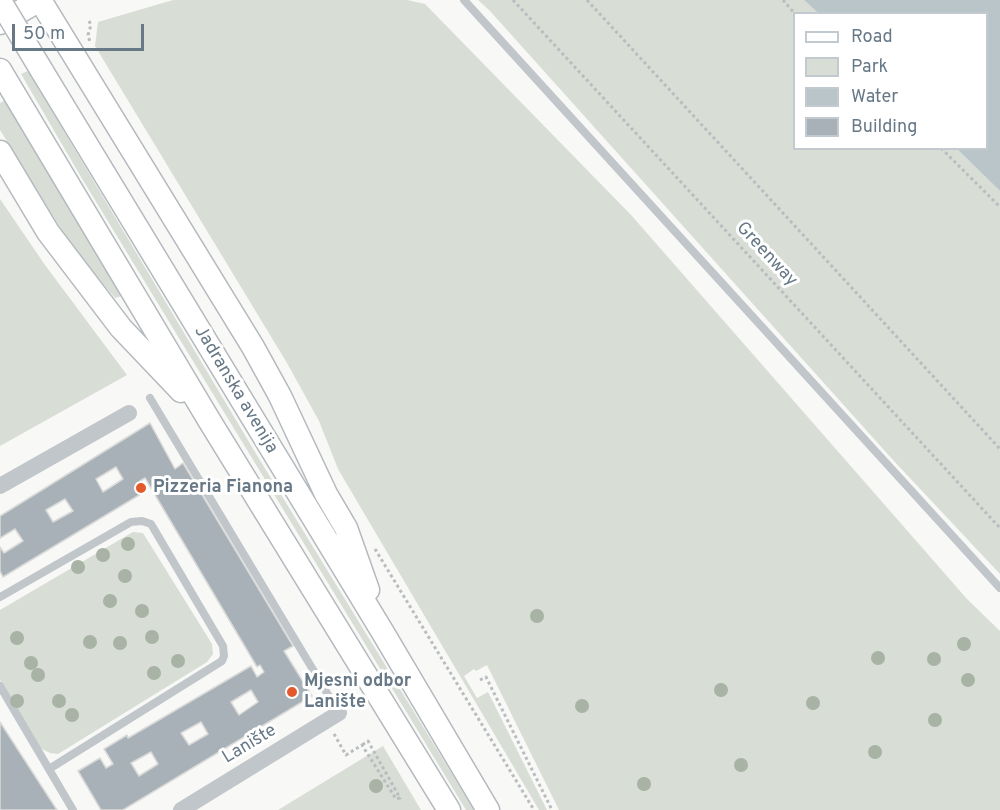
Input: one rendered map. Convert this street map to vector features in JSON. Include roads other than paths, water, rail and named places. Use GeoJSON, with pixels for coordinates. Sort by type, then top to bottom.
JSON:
{"type":"FeatureCollection","features":[{"type":"Feature","properties":{"kind":"main road"},"geometry":{"type":"LineString","coordinates":[[0,22],[40,0],[253,347],[280,396],[326,494],[346,528],[382,631]]}},
{"type":"Feature","properties":{"kind":"main road","name":"Jadranska avenija"},"geometry":{"type":"LineString","coordinates":[[0,1],[488,810]]}},
{"type":"Feature","properties":{"kind":"main road","name":"Jadranska avenija"},"geometry":{"type":"LineString","coordinates":[[6,79],[209,420],[449,810]]}},
{"type":"Feature","properties":{"kind":"main road"},"geometry":{"type":"LineString","coordinates":[[0,152],[48,232],[121,328],[209,420]]}},
{"type":"Feature","properties":{"kind":"street"},"geometry":{"type":"LineString","coordinates":[[0,486],[129,413]]}},
{"type":"Feature","properties":{"kind":"street","name":"Lanište"},"geometry":{"type":"LineString","coordinates":[[181,810],[332,717]]}},
{"type":"Feature","properties":{"kind":"lane"},"geometry":{"type":"LineString","coordinates":[[464,0],[1000,588]]}},
{"type":"Feature","properties":{"kind":"lane"},"geometry":{"type":"LineString","coordinates":[[150,398],[332,717]]}},
{"type":"Feature","properties":{"kind":"lane"},"geometry":{"type":"LineString","coordinates":[[0,597],[131,522],[142,521],[151,524],[223,646],[222,662],[49,769]]}},
{"type":"Feature","properties":{"kind":"lane"},"geometry":{"type":"LineString","coordinates":[[0,686],[73,810]]}},
{"type":"Feature","properties":{"kind":"water"},"geometry":{"type":"Polygon","coordinates":[[[804,0],[1000,0],[1000,191],[958,150],[988,150],[988,12],[817,12],[804,0]]]}},
{"type":"Feature","properties":{"kind":"place","name":"Pizzeria Fianona"},"geometry":{"type":"Point","coordinates":[141,488]}},
{"type":"Feature","properties":{"kind":"place","name":"Mjesni odbor Lanište"},"geometry":{"type":"Point","coordinates":[292,692]}}]}
